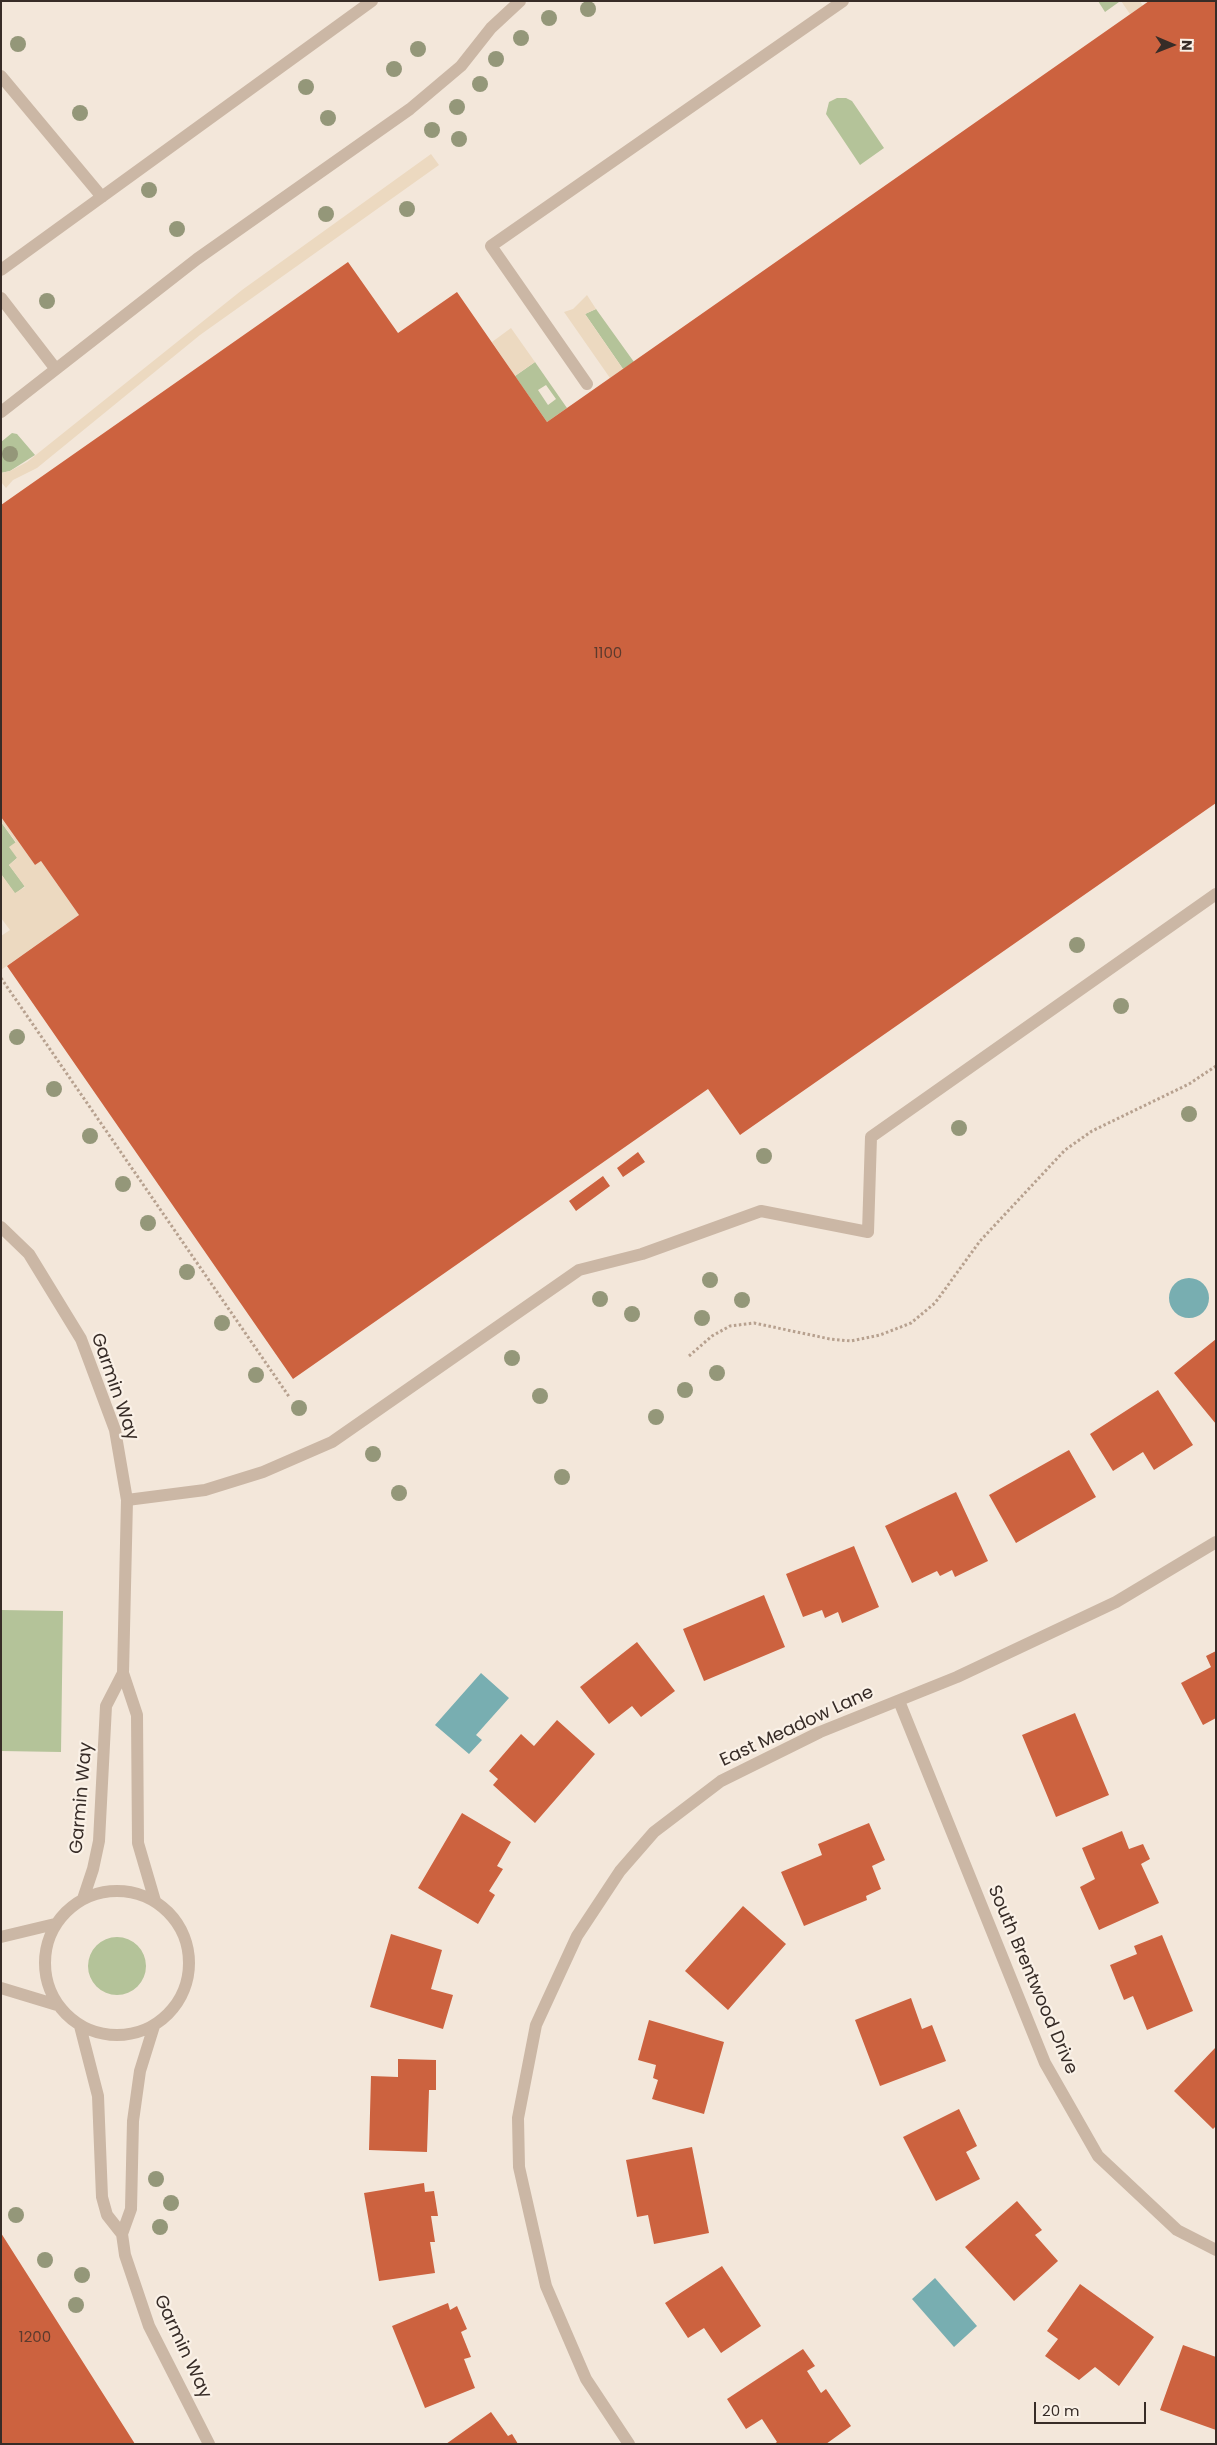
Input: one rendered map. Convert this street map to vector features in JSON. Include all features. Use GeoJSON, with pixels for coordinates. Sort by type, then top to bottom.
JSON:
{"type":"FeatureCollection","features":[{"type":"Feature","properties":{"kind":"street"},"geometry":{"type":"LineString","coordinates":[[1,270],[372,1]]}},
{"type":"Feature","properties":{"kind":"street"},"geometry":{"type":"LineString","coordinates":[[1,412],[197,259],[410,109],[461,66],[491,28],[520,1]]}},
{"type":"Feature","properties":{"kind":"street"},"geometry":{"type":"LineString","coordinates":[[587,384],[491,246],[839,2]]}},
{"type":"Feature","properties":{"kind":"street"},"geometry":{"type":"LineString","coordinates":[[1,76],[102,197]]}},
{"type":"Feature","properties":{"kind":"street"},"geometry":{"type":"LineString","coordinates":[[1,298],[56,368]]}},
{"type":"Feature","properties":{"kind":"street"},"geometry":{"type":"LineString","coordinates":[[127,1500],[205,1490],[263,1472],[332,1442],[579,1270],[642,1254],[761,1212],[868,1232],[871,1137],[1216,894]]}},
{"type":"Feature","properties":{"kind":"street","name":"Garmin Way"},"geometry":{"type":"LineString","coordinates":[[1,1227],[29,1254],[81,1339],[115,1430],[127,1500],[123,1672],[137,1715],[138,1843],[156,1901]]}},
{"type":"Feature","properties":{"kind":"street","name":"East Meadow Lane"},"geometry":{"type":"LineString","coordinates":[[630,2444],[586,2379],[546,2286],[519,2167],[518,2118],[536,2025],[577,1936],[620,1871],[654,1832],[721,1781],[820,1732],[957,1677],[1116,1602],[1216,1542]]}},
{"type":"Feature","properties":{"kind":"street","name":"Garmin Way"},"geometry":{"type":"LineString","coordinates":[[83,1899],[93,1869],[99,1841],[106,1706],[123,1672]]}},
{"type":"Feature","properties":{"kind":"street","name":"South Brentwood Drive"},"geometry":{"type":"LineString","coordinates":[[898,1701],[1045,2063],[1098,2156],[1177,2230],[1216,2250]]}},
{"type":"Feature","properties":{"kind":"street","name":"Garmin Way"},"geometry":{"type":"LineString","coordinates":[[120,1890],[138,1893],[156,1901],[167,1910],[184,1935],[190,1964],[183,1993],[171,2011],[154,2026],[124,2036],[109,2036],[80,2026],[57,2005],[50,1991],[44,1961],[47,1942],[55,1924],[68,1910],[83,1899],[101,1892],[120,1890]]}},
{"type":"Feature","properties":{"kind":"street"},"geometry":{"type":"LineString","coordinates":[[1,1937],[55,1924]]}},
{"type":"Feature","properties":{"kind":"street"},"geometry":{"type":"LineString","coordinates":[[1,1988],[57,2005]]}},
{"type":"Feature","properties":{"kind":"street","name":"Garmin Way"},"geometry":{"type":"LineString","coordinates":[[80,2026],[98,2096],[102,2197],[107,2215],[122,2234],[126,2255],[149,2326],[209,2444]]}},
{"type":"Feature","properties":{"kind":"street","name":"Garmin Way"},"geometry":{"type":"LineString","coordinates":[[122,2234],[131,2209],[133,2121],[140,2071],[154,2026]]}},
{"type":"Feature","properties":{"kind":"path"},"geometry":{"type":"LineString","coordinates":[[1,978],[290,1398]]}},
{"type":"Feature","properties":{"kind":"path"},"geometry":{"type":"LineString","coordinates":[[689,1356],[712,1336],[730,1326],[754,1323],[830,1339],[851,1341],[880,1335],[911,1323],[935,1303],[980,1241],[1065,1150],[1092,1131],[1189,1084],[1216,1066]]}},
{"type":"Feature","properties":{"kind":"green space"},"geometry":{"type":"Polygon","coordinates":[[[1098,1],[1119,1],[1119,2],[1105,12],[1098,1]]]}},
{"type":"Feature","properties":{"kind":"green space"},"geometry":{"type":"Polygon","coordinates":[[[837,98],[846,98],[852,101],[884,148],[860,165],[826,114],[829,102],[837,98]]]}},
{"type":"Feature","properties":{"kind":"green space"},"geometry":{"type":"Polygon","coordinates":[[[596,309],[634,362],[623,369],[585,314],[596,309]]]}},
{"type":"Feature","properties":{"kind":"green space"},"geometry":{"type":"Polygon","coordinates":[[[535,362],[567,408],[547,422],[515,376],[535,362]],[[546,385],[538,390],[548,405],[556,399],[546,385]]]}},
{"type":"Feature","properties":{"kind":"green space"},"geometry":{"type":"Polygon","coordinates":[[[12,433],[17,434],[35,455],[10,471],[1,473],[1,442],[12,433]]]}},
{"type":"Feature","properties":{"kind":"green space"},"geometry":{"type":"Polygon","coordinates":[[[1,822],[16,843],[17,858],[9,865],[25,886],[15,894],[1,874],[1,822]]]}},
{"type":"Feature","properties":{"kind":"green space"},"geometry":{"type":"Polygon","coordinates":[[[1,1610],[63,1611],[61,1752],[1,1751],[1,1610]]]}},
{"type":"Feature","properties":{"kind":"green space"},"geometry":{"type":"Polygon","coordinates":[[[111,1937],[123,1937],[138,1945],[146,1960],[146,1972],[138,1987],[123,1995],[111,1995],[96,1987],[88,1972],[88,1960],[96,1945],[111,1937]]]}},
{"type":"Feature","properties":{"kind":"shaded area"},"geometry":{"type":"Polygon","coordinates":[[[1121,1],[1140,1],[1143,6],[1130,14],[1121,1]]]}},
{"type":"Feature","properties":{"kind":"shaded area"},"geometry":{"type":"Polygon","coordinates":[[[431,154],[439,165],[200,335],[37,468],[13,480],[6,488],[1,482],[1,473],[10,471],[27,462],[242,290],[431,154]]]}},
{"type":"Feature","properties":{"kind":"shaded area"},"geometry":{"type":"Polygon","coordinates":[[[587,295],[596,309],[585,314],[623,369],[610,378],[564,312],[573,309],[587,295]]]}},
{"type":"Feature","properties":{"kind":"shaded area"},"geometry":{"type":"Polygon","coordinates":[[[511,328],[535,362],[515,376],[492,342],[511,328]]]}},
{"type":"Feature","properties":{"kind":"shaded area"},"geometry":{"type":"Polygon","coordinates":[[[1,817],[35,865],[41,861],[79,915],[1,970],[1,936],[10,930],[1,918],[1,874],[15,893],[25,887],[9,865],[17,858],[9,847],[16,842],[1,822],[1,817]]]}},
{"type":"Feature","properties":{"kind":"water"},"geometry":{"type":"Polygon","coordinates":[[[1193,1278],[1200,1281],[1206,1287],[1209,1298],[1208,1306],[1200,1315],[1193,1318],[1185,1318],[1178,1315],[1170,1306],[1169,1294],[1172,1287],[1181,1279],[1193,1278]]]}},
{"type":"Feature","properties":{"kind":"water"},"geometry":{"type":"Polygon","coordinates":[[[481,1673],[509,1698],[476,1735],[482,1740],[469,1754],[435,1725],[481,1673]]]}},
{"type":"Feature","properties":{"kind":"water"},"geometry":{"type":"Polygon","coordinates":[[[935,2278],[977,2326],[954,2347],[912,2299],[935,2278]]]}},
{"type":"Feature","properties":{"kind":"building"},"geometry":{"type":"Polygon","coordinates":[[[1149,1],[1216,1],[1216,803],[740,1135],[708,1089],[293,1379],[7,966],[79,915],[41,861],[35,865],[1,817],[1,505],[348,262],[398,333],[457,292],[547,422],[1149,1]]]}},
{"type":"Feature","properties":{"kind":"building"},"geometry":{"type":"Polygon","coordinates":[[[638,1152],[645,1162],[623,1177],[617,1168],[638,1152]]]}},
{"type":"Feature","properties":{"kind":"building"},"geometry":{"type":"Polygon","coordinates":[[[603,1176],[610,1186],[576,1211],[569,1201],[603,1176]]]}},
{"type":"Feature","properties":{"kind":"building"},"geometry":{"type":"Polygon","coordinates":[[[1216,1339],[1216,1424],[1174,1373],[1216,1339]]]}},
{"type":"Feature","properties":{"kind":"building"},"geometry":{"type":"Polygon","coordinates":[[[1158,1390],[1193,1445],[1154,1470],[1143,1452],[1113,1471],[1090,1434],[1158,1390]]]}},
{"type":"Feature","properties":{"kind":"building"},"geometry":{"type":"Polygon","coordinates":[[[1069,1450],[1096,1497],[1016,1543],[989,1495],[1069,1450]]]}},
{"type":"Feature","properties":{"kind":"building"},"geometry":{"type":"Polygon","coordinates":[[[956,1492],[988,1561],[955,1577],[952,1570],[940,1576],[937,1571],[912,1583],[885,1526],[956,1492]]]}},
{"type":"Feature","properties":{"kind":"building"},"geometry":{"type":"Polygon","coordinates":[[[854,1546],[879,1607],[842,1623],[838,1612],[825,1618],[822,1610],[803,1617],[786,1574],[854,1546]]]}},
{"type":"Feature","properties":{"kind":"building"},"geometry":{"type":"Polygon","coordinates":[[[764,1595],[785,1647],[704,1681],[683,1629],[764,1595]]]}},
{"type":"Feature","properties":{"kind":"building"},"geometry":{"type":"Polygon","coordinates":[[[637,1642],[675,1691],[641,1717],[632,1706],[609,1724],[580,1687],[637,1642]]]}},
{"type":"Feature","properties":{"kind":"building"},"geometry":{"type":"Polygon","coordinates":[[[1216,1651],[1216,1718],[1203,1725],[1181,1683],[1211,1667],[1206,1656],[1216,1651]]]}},
{"type":"Feature","properties":{"kind":"building"},"geometry":{"type":"Polygon","coordinates":[[[1075,1713],[1109,1795],[1056,1817],[1022,1735],[1075,1713]]]}},
{"type":"Feature","properties":{"kind":"building"},"geometry":{"type":"Polygon","coordinates":[[[557,1720],[595,1754],[535,1823],[493,1785],[498,1779],[489,1771],[521,1734],[534,1746],[557,1720]]]}},
{"type":"Feature","properties":{"kind":"building"},"geometry":{"type":"Polygon","coordinates":[[[462,1813],[511,1842],[497,1866],[503,1869],[489,1891],[495,1895],[478,1924],[418,1888],[462,1813]]]}},
{"type":"Feature","properties":{"kind":"building"},"geometry":{"type":"Polygon","coordinates":[[[869,1823],[885,1860],[872,1866],[881,1889],[866,1896],[867,1900],[804,1926],[781,1872],[822,1855],[818,1844],[869,1823]]]}},
{"type":"Feature","properties":{"kind":"building"},"geometry":{"type":"Polygon","coordinates":[[[1122,1831],[1129,1849],[1143,1844],[1150,1859],[1141,1864],[1159,1903],[1099,1930],[1080,1887],[1095,1879],[1082,1848],[1122,1831]]]}},
{"type":"Feature","properties":{"kind":"building"},"geometry":{"type":"Polygon","coordinates":[[[743,1906],[786,1944],[728,2010],[685,1971],[743,1906]]]}},
{"type":"Feature","properties":{"kind":"building"},"geometry":{"type":"Polygon","coordinates":[[[391,1934],[442,1950],[431,1989],[453,1995],[443,2029],[370,2007],[391,1934]]]}},
{"type":"Feature","properties":{"kind":"building"},"geometry":{"type":"Polygon","coordinates":[[[1162,1935],[1193,2011],[1147,2030],[1133,1996],[1124,2000],[1110,1965],[1137,1954],[1134,1946],[1162,1935]]]}},
{"type":"Feature","properties":{"kind":"building"},"geometry":{"type":"Polygon","coordinates":[[[911,1998],[922,2029],[932,2025],[946,2061],[880,2086],[855,2020],[911,1998]]]}},
{"type":"Feature","properties":{"kind":"building"},"geometry":{"type":"Polygon","coordinates":[[[649,2020],[724,2042],[704,2114],[652,2099],[658,2080],[653,2078],[656,2065],[638,2060],[649,2020]]]}},
{"type":"Feature","properties":{"kind":"building"},"geometry":{"type":"Polygon","coordinates":[[[1216,2047],[1216,2126],[1213,2129],[1174,2091],[1216,2047]]]}},
{"type":"Feature","properties":{"kind":"building"},"geometry":{"type":"Polygon","coordinates":[[[398,2059],[436,2060],[436,2090],[429,2090],[427,2152],[369,2150],[371,2076],[398,2077],[398,2059]]]}},
{"type":"Feature","properties":{"kind":"building"},"geometry":{"type":"Polygon","coordinates":[[[959,2109],[977,2146],[966,2152],[980,2179],[936,2201],[903,2137],[959,2109]]]}},
{"type":"Feature","properties":{"kind":"building"},"geometry":{"type":"Polygon","coordinates":[[[692,2147],[709,2233],[654,2244],[648,2215],[637,2217],[626,2160],[692,2147]]]}},
{"type":"Feature","properties":{"kind":"building"},"geometry":{"type":"Polygon","coordinates":[[[424,2183],[425,2192],[434,2191],[438,2216],[431,2216],[435,2242],[430,2242],[435,2273],[379,2281],[364,2193],[424,2183]]]}},
{"type":"Feature","properties":{"kind":"building"},"geometry":{"type":"Polygon","coordinates":[[[1017,2201],[1042,2230],[1035,2235],[1058,2261],[1014,2301],[965,2247],[1017,2201]]]}},
{"type":"Feature","properties":{"kind":"building"},"geometry":{"type":"Polygon","coordinates":[[[1,2233],[135,2444],[1,2444],[1,2233]]]}},
{"type":"Feature","properties":{"kind":"building"},"geometry":{"type":"Polygon","coordinates":[[[722,2266],[761,2326],[721,2353],[704,2328],[688,2338],[665,2303],[722,2266]]]}},
{"type":"Feature","properties":{"kind":"building"},"geometry":{"type":"Polygon","coordinates":[[[1080,2284],[1154,2337],[1119,2386],[1095,2367],[1079,2380],[1045,2356],[1058,2339],[1047,2331],[1080,2284]]]}},
{"type":"Feature","properties":{"kind":"building"},"geometry":{"type":"Polygon","coordinates":[[[448,2303],[450,2310],[457,2306],[467,2329],[461,2332],[471,2357],[464,2359],[475,2388],[425,2408],[392,2326],[448,2303]]]}},
{"type":"Feature","properties":{"kind":"building"},"geometry":{"type":"Polygon","coordinates":[[[1183,2345],[1216,2357],[1216,2430],[1160,2410],[1183,2345]]]}},
{"type":"Feature","properties":{"kind":"building"},"geometry":{"type":"Polygon","coordinates":[[[803,2349],[815,2366],[807,2371],[821,2393],[826,2389],[851,2426],[826,2444],[774,2444],[777,2442],[762,2419],[746,2429],[727,2399],[803,2349]]]}},
{"type":"Feature","properties":{"kind":"building"},"geometry":{"type":"Polygon","coordinates":[[[491,2412],[508,2436],[512,2434],[518,2444],[446,2444],[491,2412]]]}}]}
